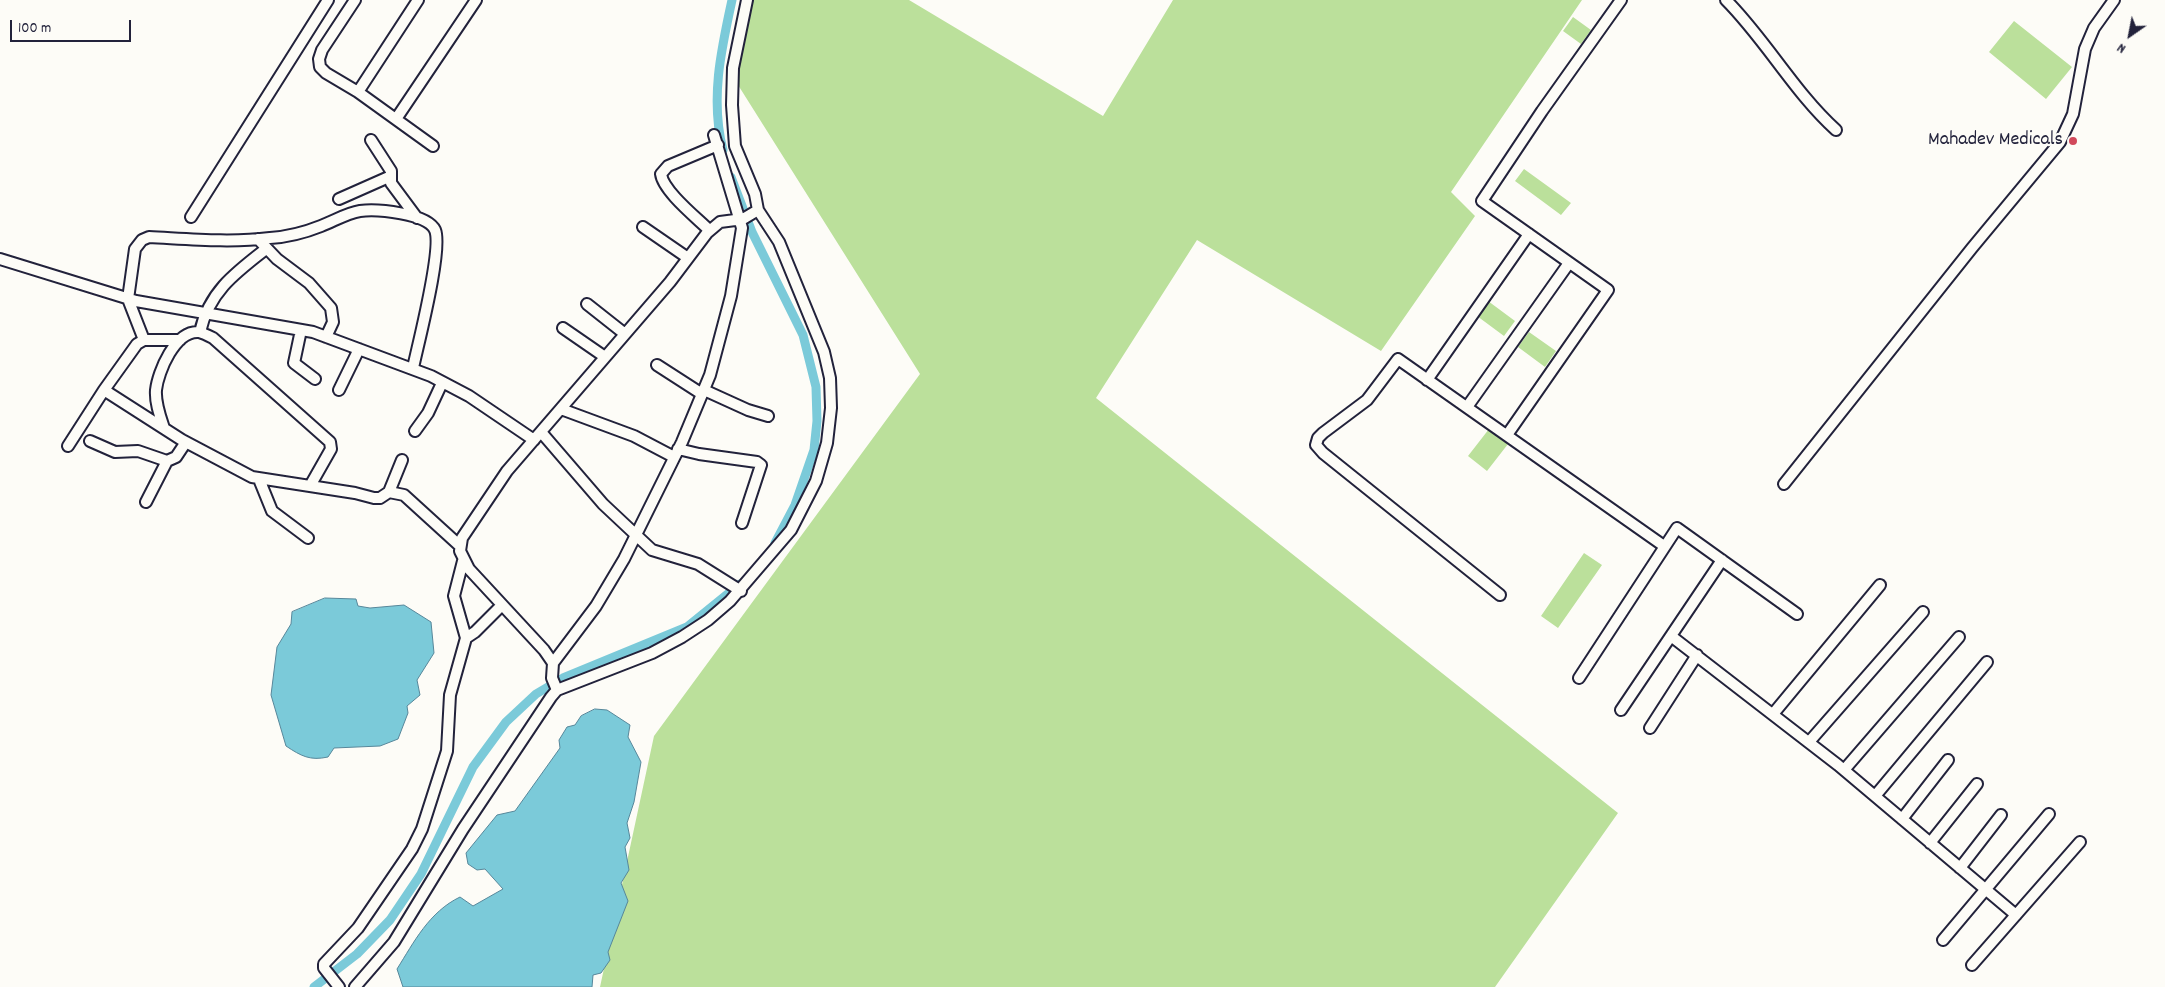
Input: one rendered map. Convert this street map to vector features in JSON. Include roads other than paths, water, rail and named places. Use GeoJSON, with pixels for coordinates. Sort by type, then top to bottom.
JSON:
{"type":"FeatureCollection","features":[{"type":"Feature","properties":{"kind":"street"},"geometry":{"type":"LineString","coordinates":[[191,217],[328,0]]}},
{"type":"Feature","properties":{"kind":"street"},"geometry":{"type":"LineString","coordinates":[[355,0],[322,50],[319,59],[320,66],[433,146]]}},
{"type":"Feature","properties":{"kind":"street"},"geometry":{"type":"LineString","coordinates":[[358,92],[418,0]]}},
{"type":"Feature","properties":{"kind":"street"},"geometry":{"type":"LineString","coordinates":[[396,119],[476,0]]}},
{"type":"Feature","properties":{"kind":"street"},"geometry":{"type":"LineString","coordinates":[[553,663],[596,606],[635,536],[676,453],[710,374],[731,296],[742,228],[755,194],[735,146],[732,105],[733,68],[747,0]]}},
{"type":"Feature","properties":{"kind":"street"},"geometry":{"type":"LineString","coordinates":[[1507,435],[1608,290],[1482,201],[1620,0]]}},
{"type":"Feature","properties":{"kind":"street"},"geometry":{"type":"LineString","coordinates":[[1726,0],[1741,15],[1815,109],[1836,130]]}},
{"type":"Feature","properties":{"kind":"street"},"geometry":{"type":"LineString","coordinates":[[1784,484],[1966,255],[2060,142],[2073,114],[2085,49],[2094,28],[2114,0]]}},
{"type":"Feature","properties":{"kind":"street"},"geometry":{"type":"LineString","coordinates":[[371,140],[391,171],[391,183],[417,218]]}},
{"type":"Feature","properties":{"kind":"street"},"geometry":{"type":"LineString","coordinates":[[554,685],[652,653],[682,638],[708,620],[791,530],[812,489],[827,443],[832,408],[830,378],[824,352],[779,242],[748,216],[716,140],[668,166],[661,174],[662,179],[676,198],[710,230]]}},
{"type":"Feature","properties":{"kind":"street"},"geometry":{"type":"LineString","coordinates":[[339,199],[391,176]]}},
{"type":"Feature","properties":{"kind":"street"},"geometry":{"type":"LineString","coordinates":[[144,340],[128,299],[135,249],[142,240],[149,237],[224,240],[272,238],[320,227],[361,211],[386,211],[417,218],[431,225],[436,236],[435,256],[424,320],[413,368]]}},
{"type":"Feature","properties":{"kind":"street"},"geometry":{"type":"LineString","coordinates":[[338,985],[324,966],[326,961],[358,928],[412,849],[422,829],[447,751],[450,695],[466,638],[454,596],[463,561],[460,546],[462,538],[497,485],[710,230],[720,222],[748,216]]}},
{"type":"Feature","properties":{"kind":"street"},"geometry":{"type":"LineString","coordinates":[[643,227],[688,258]]}},
{"type":"Feature","properties":{"kind":"street"},"geometry":{"type":"LineString","coordinates":[[1427,380],[1528,234]]}},
{"type":"Feature","properties":{"kind":"street"},"geometry":{"type":"LineString","coordinates":[[258,239],[276,259],[309,283],[331,308],[333,322],[326,337]]}},
{"type":"Feature","properties":{"kind":"street"},"geometry":{"type":"LineString","coordinates":[[200,332],[204,313],[229,279],[266,248]]}},
{"type":"Feature","properties":{"kind":"street"},"geometry":{"type":"LineString","coordinates":[[0,259],[128,299],[300,330],[326,337],[413,368],[469,396],[534,440]]}},
{"type":"Feature","properties":{"kind":"street"},"geometry":{"type":"LineString","coordinates":[[1467,407],[1569,263]]}},
{"type":"Feature","properties":{"kind":"street"},"geometry":{"type":"LineString","coordinates":[[588,304],[625,334]]}},
{"type":"Feature","properties":{"kind":"street"},"geometry":{"type":"LineString","coordinates":[[563,328],[605,357]]}},
{"type":"Feature","properties":{"kind":"street"},"geometry":{"type":"LineString","coordinates":[[300,330],[294,363],[315,379]]}},
{"type":"Feature","properties":{"kind":"street"},"geometry":{"type":"LineString","coordinates":[[164,428],[157,406],[156,391],[161,368],[180,340],[186,335],[200,332],[213,338],[330,442],[331,449],[310,486]]}},
{"type":"Feature","properties":{"kind":"street"},"geometry":{"type":"LineString","coordinates":[[68,446],[104,390],[138,344],[144,340],[180,340]]}},
{"type":"Feature","properties":{"kind":"street"},"geometry":{"type":"LineString","coordinates":[[339,390],[359,349]]}},
{"type":"Feature","properties":{"kind":"street"},"geometry":{"type":"LineString","coordinates":[[1500,595],[1323,454],[1316,445],[1318,438],[1323,433],[1367,400],[1398,359],[1664,546]]}},
{"type":"Feature","properties":{"kind":"street"},"geometry":{"type":"LineString","coordinates":[[657,365],[703,392],[768,416]]}},
{"type":"Feature","properties":{"kind":"street"},"geometry":{"type":"LineString","coordinates":[[415,432],[428,413],[442,383]]}},
{"type":"Feature","properties":{"kind":"street"},"geometry":{"type":"LineString","coordinates":[[104,390],[186,442],[246,475],[259,479],[378,498],[389,492],[402,460]]}},
{"type":"Feature","properties":{"kind":"street"},"geometry":{"type":"LineString","coordinates":[[561,409],[676,453],[699,454],[757,462],[761,465],[742,523]]}},
{"type":"Feature","properties":{"kind":"street"},"geometry":{"type":"LineString","coordinates":[[541,432],[603,504],[652,550],[698,564],[737,588]]}},
{"type":"Feature","properties":{"kind":"street"},"geometry":{"type":"LineString","coordinates":[[90,441],[116,452],[138,451],[167,461]]}},
{"type":"Feature","properties":{"kind":"street"},"geometry":{"type":"LineString","coordinates":[[146,502],[167,461],[176,457],[186,442]]}},
{"type":"Feature","properties":{"kind":"street"},"geometry":{"type":"LineString","coordinates":[[259,479],[272,511],[308,538]]}},
{"type":"Feature","properties":{"kind":"street"},"geometry":{"type":"LineString","coordinates":[[389,492],[404,495],[460,546]]}},
{"type":"Feature","properties":{"kind":"street"},"geometry":{"type":"LineString","coordinates":[[1579,678],[1677,528],[1796,614]]}},
{"type":"Feature","properties":{"kind":"street"},"geometry":{"type":"LineString","coordinates":[[1621,710],[1722,560]]}},
{"type":"Feature","properties":{"kind":"street"},"geometry":{"type":"LineString","coordinates":[[355,987],[394,942],[554,685],[553,663],[544,650],[463,561]]}},
{"type":"Feature","properties":{"kind":"street"},"geometry":{"type":"LineString","coordinates":[[1773,714],[1880,584]]}},
{"type":"Feature","properties":{"kind":"street"},"geometry":{"type":"LineString","coordinates":[[466,638],[475,632],[502,605]]}},
{"type":"Feature","properties":{"kind":"street"},"geometry":{"type":"LineString","coordinates":[[1809,742],[1923,612]]}},
{"type":"Feature","properties":{"kind":"street"},"geometry":{"type":"LineString","coordinates":[[1671,636],[1844,770],[2016,915]]}},
{"type":"Feature","properties":{"kind":"street"},"geometry":{"type":"LineString","coordinates":[[1844,770],[1959,637]]}},
{"type":"Feature","properties":{"kind":"street"},"geometry":{"type":"LineString","coordinates":[[1650,728],[1697,655]]}},
{"type":"Feature","properties":{"kind":"street"},"geometry":{"type":"LineString","coordinates":[[1874,796],[1987,662]]}},
{"type":"Feature","properties":{"kind":"street"},"geometry":{"type":"LineString","coordinates":[[1902,819],[1948,760]]}},
{"type":"Feature","properties":{"kind":"street"},"geometry":{"type":"LineString","coordinates":[[1930,843],[1977,784]]}},
{"type":"Feature","properties":{"kind":"street"},"geometry":{"type":"LineString","coordinates":[[1943,940],[2049,814]]}},
{"type":"Feature","properties":{"kind":"street"},"geometry":{"type":"LineString","coordinates":[[1960,868],[2001,815]]}},
{"type":"Feature","properties":{"kind":"street"},"geometry":{"type":"LineString","coordinates":[[1972,966],[2080,842]]}},
{"type":"Feature","properties":{"kind":"water"},"geometry":{"type":"Polygon","coordinates":[[[325,598],[356,599],[358,606],[370,608],[404,605],[431,622],[434,653],[417,680],[420,695],[407,706],[408,713],[398,739],[380,746],[334,748],[328,757],[311,758],[301,755],[286,746],[271,695],[277,647],[291,624],[292,612],[325,598]]]}},
{"type":"Feature","properties":{"kind":"water"},"geometry":{"type":"Polygon","coordinates":[[[595,709],[607,710],[630,725],[628,737],[641,762],[634,802],[627,823],[630,838],[625,847],[629,870],[621,883],[628,901],[608,952],[610,960],[601,973],[593,975],[592,987],[403,987],[397,969],[416,938],[439,911],[460,897],[473,906],[503,889],[485,869],[477,870],[468,864],[466,853],[497,815],[515,811],[560,748],[559,740],[567,727],[575,725],[581,716],[595,709]]]}},
{"type":"Feature","properties":{"kind":"waterway"},"geometry":{"type":"LineString","coordinates":[[723,150],[719,131],[717,94],[721,56],[732,0]]}},
{"type":"Feature","properties":{"kind":"waterway"},"geometry":{"type":"LineString","coordinates":[[731,177],[752,232],[803,335],[816,387],[817,421],[814,450],[795,505],[775,543]]}},
{"type":"Feature","properties":{"kind":"waterway"},"geometry":{"type":"LineString","coordinates":[[314,987],[357,954],[390,920],[421,874],[473,767],[506,722],[536,694],[563,678],[687,627],[740,584]]}},
{"type":"Feature","properties":{"kind":"place","name":"Mahadev Medicals"},"geometry":{"type":"Point","coordinates":[2073,141]}}]}
